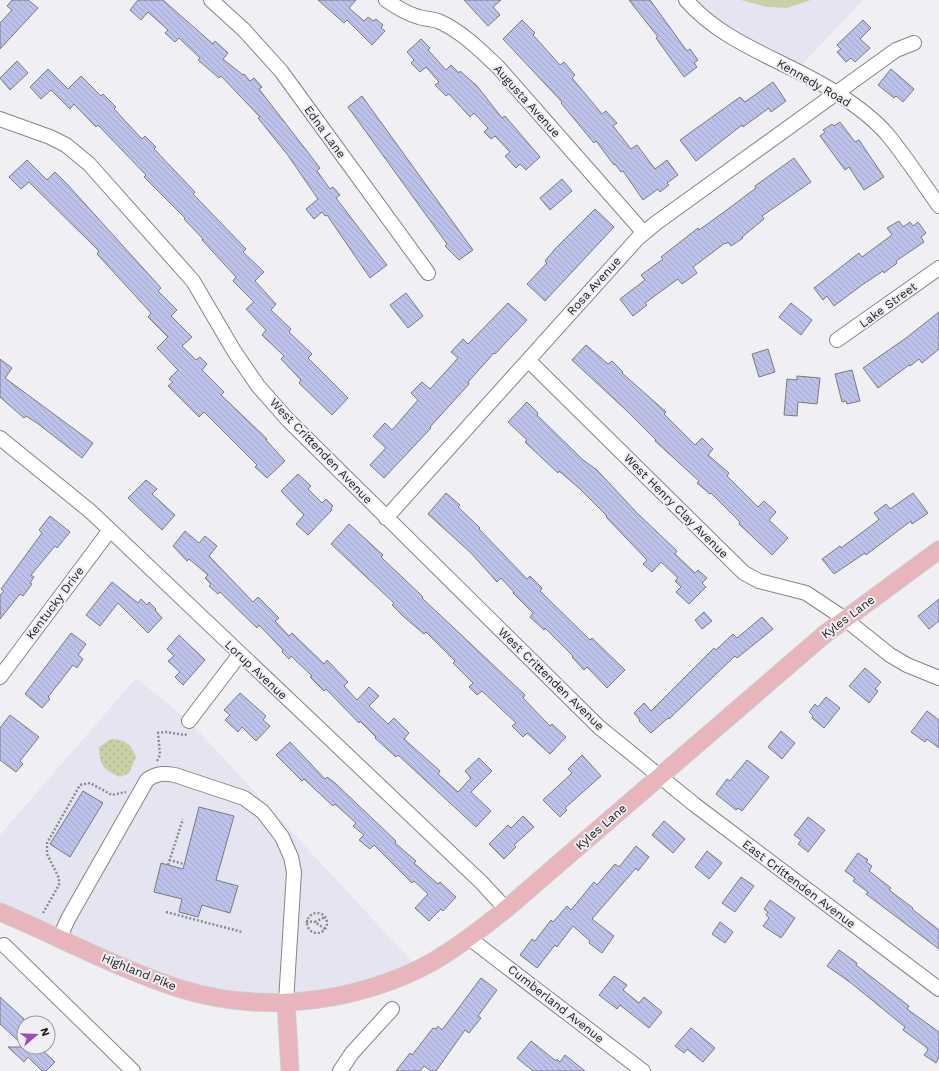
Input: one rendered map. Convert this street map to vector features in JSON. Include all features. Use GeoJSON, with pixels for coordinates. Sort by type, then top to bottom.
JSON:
{"type":"FeatureCollection","features":[{"type":"Feature","properties":{"kind":"main road","name":"Kyles Lane"},"geometry":{"type":"LineString","coordinates":[[286,1002],[339,996],[390,981],[419,969],[469,938],[506,909],[825,634],[939,550]]}},
{"type":"Feature","properties":{"kind":"main road","name":"Highland Pike"},"geometry":{"type":"LineString","coordinates":[[0,912],[59,939],[180,989],[209,997],[230,1000],[286,1002]]}},
{"type":"Feature","properties":{"kind":"main road"},"geometry":{"type":"LineString","coordinates":[[286,1002],[290,1071]]}},
{"type":"Feature","properties":{"kind":"street","name":"Edna Lane"},"geometry":{"type":"LineString","coordinates":[[210,0],[244,30],[281,71],[428,273]]}},
{"type":"Feature","properties":{"kind":"street","name":"Augusta Avenue"},"geometry":{"type":"LineString","coordinates":[[386,0],[396,7],[418,17],[437,21],[451,28],[498,67],[644,233]]}},
{"type":"Feature","properties":{"kind":"street","name":"Kennedy Road"},"geometry":{"type":"LineString","coordinates":[[686,0],[697,13],[732,38],[837,93],[864,113],[887,134],[939,206]]}},
{"type":"Feature","properties":{"kind":"street","name":"Rosa Avenue"},"geometry":{"type":"LineString","coordinates":[[386,518],[644,233],[896,50],[914,43]]}},
{"type":"Feature","properties":{"kind":"street","name":"West Crittenden Avenue"},"geometry":{"type":"LineString","coordinates":[[0,119],[61,142],[77,153],[89,164],[193,281],[234,351],[258,386],[288,420],[599,727],[661,776]]}},
{"type":"Feature","properties":{"kind":"street","name":"Lake Street"},"geometry":{"type":"LineString","coordinates":[[837,340],[939,268]]}},
{"type":"Feature","properties":{"kind":"street","name":"West Henry Clay Avenue"},"geometry":{"type":"LineString","coordinates":[[528,360],[744,573],[759,581],[806,593],[845,620],[890,655],[939,678]]}},
{"type":"Feature","properties":{"kind":"street","name":"Lorup Avenue"},"geometry":{"type":"LineString","coordinates":[[0,438],[61,486],[110,530],[481,882],[506,909]]}},
{"type":"Feature","properties":{"kind":"street","name":"Kentucky Drive"},"geometry":{"type":"LineString","coordinates":[[0,677],[110,530]]}},
{"type":"Feature","properties":{"kind":"street"},"geometry":{"type":"LineString","coordinates":[[189,721],[240,654]]}},
{"type":"Feature","properties":{"kind":"street"},"geometry":{"type":"LineString","coordinates":[[59,939],[68,919],[147,780],[152,776],[163,773],[175,775],[244,798],[263,812],[282,837],[291,857],[294,872],[286,1002]]}},
{"type":"Feature","properties":{"kind":"street","name":"East Crittenden Avenue"},"geometry":{"type":"LineString","coordinates":[[661,776],[695,805],[939,989]]}},
{"type":"Feature","properties":{"kind":"street","name":"Cumberland Avenue"},"geometry":{"type":"LineString","coordinates":[[469,938],[643,1071]]}},
{"type":"Feature","properties":{"kind":"street"},"geometry":{"type":"LineString","coordinates":[[4,945],[133,1071]]}},
{"type":"Feature","properties":{"kind":"street"},"geometry":{"type":"LineString","coordinates":[[340,1071],[352,1053],[392,1009]]}},
{"type":"Feature","properties":{"kind":"path"},"geometry":{"type":"LineString","coordinates":[[43,913],[59,885],[59,878],[47,854],[47,843],[80,786],[90,783],[112,795],[131,791],[147,780],[160,755],[158,733],[166,732],[185,736],[192,731],[189,721]]}},
{"type":"Feature","properties":{"kind":"path"},"geometry":{"type":"LineString","coordinates":[[168,865],[183,819]]}},
{"type":"Feature","properties":{"kind":"path"},"geometry":{"type":"LineString","coordinates":[[169,860],[184,864]]}},
{"type":"Feature","properties":{"kind":"path"},"geometry":{"type":"LineString","coordinates":[[166,912],[188,916],[242,932]]}},
{"type":"Feature","properties":{"kind":"path"},"geometry":{"type":"LineString","coordinates":[[316,912],[325,917],[327,923],[325,929],[319,932],[313,932],[308,928],[307,922],[310,915],[316,912]]}},
{"type":"Feature","properties":{"kind":"path"},"geometry":{"type":"LineString","coordinates":[[325,917],[315,922],[325,929]]}},
{"type":"Feature","properties":{"kind":"shaded area"},"geometry":{"type":"Polygon","coordinates":[[[686,0],[863,0],[796,71],[686,0]]]}},
{"type":"Feature","properties":{"kind":"shaded area"},"geometry":{"type":"Polygon","coordinates":[[[136,678],[189,721],[419,969],[367,988],[229,1000],[0,912],[0,835],[136,678]]]}},
{"type":"Feature","properties":{"kind":"green space"},"geometry":{"type":"Polygon","coordinates":[[[741,0],[811,0],[787,8],[767,7],[741,0]]]}},
{"type":"Feature","properties":{"kind":"green space"},"geometry":{"type":"Polygon","coordinates":[[[111,739],[124,741],[127,743],[136,757],[129,773],[120,777],[109,772],[103,766],[100,759],[99,747],[111,739]]]}},
{"type":"Feature","properties":{"kind":"building"},"geometry":{"type":"Polygon","coordinates":[[[12,0],[28,0],[38,8],[0,49],[0,23],[12,10],[7,6],[12,0]]]}},
{"type":"Feature","properties":{"kind":"building"},"geometry":{"type":"Polygon","coordinates":[[[138,0],[163,0],[213,44],[215,41],[228,53],[223,59],[243,75],[244,74],[250,81],[254,78],[262,87],[259,89],[320,168],[317,171],[330,189],[333,187],[340,195],[336,198],[387,265],[370,278],[327,215],[325,216],[322,212],[314,219],[306,209],[318,199],[287,154],[258,118],[260,117],[221,76],[219,78],[198,60],[200,58],[179,38],[175,42],[165,33],[168,30],[148,12],[141,20],[130,10],[138,0]]]}},
{"type":"Feature","properties":{"kind":"building"},"geometry":{"type":"Polygon","coordinates":[[[318,0],[356,0],[349,8],[364,21],[368,17],[373,21],[376,19],[383,25],[381,28],[385,31],[372,45],[347,20],[344,23],[318,0]]]}},
{"type":"Feature","properties":{"kind":"building"},"geometry":{"type":"Polygon","coordinates":[[[464,0],[501,0],[493,7],[500,15],[488,26],[464,0]]]}},
{"type":"Feature","properties":{"kind":"building"},"geometry":{"type":"Polygon","coordinates":[[[629,0],[650,0],[687,51],[690,49],[698,60],[694,63],[697,67],[684,77],[656,38],[658,37],[629,0]]]}},
{"type":"Feature","properties":{"kind":"building"},"geometry":{"type":"Polygon","coordinates":[[[522,20],[535,33],[533,35],[560,65],[564,62],[575,75],[572,78],[602,114],[606,111],[617,123],[613,126],[631,149],[637,145],[655,169],[667,160],[678,175],[667,183],[669,185],[660,192],[658,189],[643,200],[623,171],[621,172],[615,164],[614,165],[596,141],[594,143],[561,103],[562,102],[503,39],[522,20]]]}},
{"type":"Feature","properties":{"kind":"building"},"geometry":{"type":"Polygon","coordinates":[[[863,20],[871,28],[860,39],[870,48],[855,62],[851,58],[846,62],[837,52],[841,49],[837,45],[863,20]]]}},
{"type":"Feature","properties":{"kind":"building"},"geometry":{"type":"Polygon","coordinates":[[[421,39],[430,48],[428,50],[446,70],[451,65],[477,86],[502,118],[505,116],[540,157],[526,170],[520,164],[516,168],[505,156],[510,152],[495,136],[491,139],[484,132],[488,128],[474,113],[470,117],[449,94],[446,96],[435,85],[439,82],[426,67],[420,72],[411,63],[414,60],[407,52],[421,39]]]}},
{"type":"Feature","properties":{"kind":"building"},"geometry":{"type":"Polygon","coordinates":[[[17,61],[28,73],[10,90],[0,78],[17,61]]]}},
{"type":"Feature","properties":{"kind":"building"},"geometry":{"type":"Polygon","coordinates":[[[48,69],[68,89],[81,76],[101,96],[103,94],[116,107],[114,109],[142,139],[145,136],[156,147],[154,149],[195,192],[193,194],[246,249],[243,252],[264,272],[255,281],[276,304],[271,310],[291,329],[289,332],[312,354],[308,358],[348,398],[332,415],[299,383],[301,380],[281,359],[284,356],[262,335],[266,330],[246,309],[254,302],[233,281],[236,277],[202,240],[203,239],[184,219],[185,218],[144,177],[146,175],[98,125],[96,127],[74,104],[70,109],[51,90],[41,99],[30,87],[48,69]]]}},
{"type":"Feature","properties":{"kind":"building"},"geometry":{"type":"Polygon","coordinates":[[[891,69],[914,89],[903,102],[896,96],[894,98],[878,85],[891,69]]]}},
{"type":"Feature","properties":{"kind":"building"},"geometry":{"type":"Polygon","coordinates":[[[773,82],[786,101],[771,112],[769,108],[743,127],[742,125],[696,161],[680,140],[740,97],[745,102],[773,82]]]}},
{"type":"Feature","properties":{"kind":"building"},"geometry":{"type":"Polygon","coordinates":[[[362,96],[473,250],[459,260],[445,246],[447,244],[348,107],[362,96]]]}},
{"type":"Feature","properties":{"kind":"building"},"geometry":{"type":"Polygon","coordinates":[[[840,122],[855,142],[859,140],[884,177],[864,190],[849,167],[845,170],[820,136],[825,132],[823,130],[832,124],[834,126],[840,122]]]}},
{"type":"Feature","properties":{"kind":"building"},"geometry":{"type":"Polygon","coordinates":[[[794,158],[811,182],[762,216],[764,219],[742,237],[743,238],[731,246],[728,242],[726,244],[725,243],[693,267],[697,273],[682,284],[678,279],[645,303],[647,305],[633,316],[620,299],[645,280],[641,275],[663,259],[661,257],[698,228],[699,230],[724,212],[756,188],[755,186],[794,158]]]}},
{"type":"Feature","properties":{"kind":"building"},"geometry":{"type":"Polygon","coordinates":[[[27,160],[47,180],[55,172],[161,288],[158,291],[177,310],[171,316],[192,337],[182,346],[196,360],[200,357],[207,364],[202,370],[224,392],[221,395],[267,439],[266,440],[285,461],[267,478],[255,467],[257,465],[204,412],[199,417],[168,386],[173,382],[169,379],[178,370],[157,348],[168,337],[148,317],[151,313],[97,254],[99,251],[29,182],[21,189],[9,177],[27,160]]]}},
{"type":"Feature","properties":{"kind":"building"},"geometry":{"type":"Polygon","coordinates":[[[562,179],[572,191],[550,210],[540,198],[562,179]]]}},
{"type":"Feature","properties":{"kind":"building"},"geometry":{"type":"Polygon","coordinates":[[[595,209],[614,227],[545,301],[527,284],[547,263],[545,261],[555,249],[595,209]]]}},
{"type":"Feature","properties":{"kind":"building"},"geometry":{"type":"Polygon","coordinates":[[[899,221],[903,227],[910,222],[913,226],[918,222],[926,233],[921,237],[924,242],[896,261],[897,263],[884,273],[883,271],[834,306],[827,296],[823,300],[814,288],[859,253],[862,257],[892,235],[887,228],[899,221]]]}},
{"type":"Feature","properties":{"kind":"building"},"geometry":{"type":"Polygon","coordinates":[[[406,293],[423,316],[408,328],[390,305],[406,293]]]}},
{"type":"Feature","properties":{"kind":"building"},"geometry":{"type":"Polygon","coordinates":[[[508,303],[527,320],[495,354],[494,353],[468,382],[469,384],[430,427],[431,428],[384,478],[370,465],[386,448],[373,436],[385,423],[392,430],[418,400],[411,393],[422,382],[430,389],[458,358],[451,352],[463,339],[468,344],[508,303]]]}},
{"type":"Feature","properties":{"kind":"building"},"geometry":{"type":"Polygon","coordinates":[[[791,303],[812,320],[801,335],[779,317],[791,303]]]}},
{"type":"Feature","properties":{"kind":"building"},"geometry":{"type":"Polygon","coordinates":[[[939,312],[939,349],[922,363],[919,359],[910,366],[909,365],[878,388],[863,368],[906,338],[939,312]]]}},
{"type":"Feature","properties":{"kind":"building"},"geometry":{"type":"Polygon","coordinates":[[[586,345],[608,364],[612,361],[623,372],[622,373],[666,412],[664,414],[695,445],[702,438],[713,449],[708,455],[729,473],[727,476],[758,507],[764,501],[776,512],[769,520],[788,538],[772,555],[739,524],[740,522],[711,493],[710,494],[697,483],[699,481],[655,441],[656,440],[627,411],[572,360],[586,345]]]}},
{"type":"Feature","properties":{"kind":"building"},"geometry":{"type":"Polygon","coordinates":[[[768,349],[775,372],[759,377],[752,354],[768,349]]]}},
{"type":"Feature","properties":{"kind":"building"},"geometry":{"type":"Polygon","coordinates":[[[0,359],[12,368],[5,378],[93,443],[82,458],[37,423],[26,416],[24,418],[0,397],[0,359]]]}},
{"type":"Feature","properties":{"kind":"building"},"geometry":{"type":"Polygon","coordinates":[[[852,370],[860,401],[847,404],[846,401],[842,402],[835,374],[852,370]]]}},
{"type":"Feature","properties":{"kind":"building"},"geometry":{"type":"Polygon","coordinates":[[[797,376],[820,378],[817,404],[798,402],[797,416],[784,415],[787,379],[797,380],[797,376]]]}},
{"type":"Feature","properties":{"kind":"building"},"geometry":{"type":"Polygon","coordinates":[[[527,402],[538,413],[537,415],[583,460],[597,470],[637,513],[677,551],[675,554],[695,573],[698,570],[707,578],[702,583],[706,587],[689,604],[676,592],[681,587],[675,581],[678,578],[661,562],[652,572],[643,564],[647,560],[606,517],[607,516],[580,489],[559,471],[558,473],[525,442],[527,440],[508,422],[527,402]]]}},
{"type":"Feature","properties":{"kind":"building"},"geometry":{"type":"Polygon","coordinates":[[[298,474],[311,486],[308,489],[322,503],[326,499],[333,506],[331,508],[332,510],[308,535],[296,524],[304,515],[281,491],[298,474]]]}},
{"type":"Feature","properties":{"kind":"building"},"geometry":{"type":"Polygon","coordinates":[[[146,480],[157,489],[152,494],[175,515],[162,530],[128,498],[146,480]]]}},
{"type":"Feature","properties":{"kind":"building"},"geometry":{"type":"Polygon","coordinates":[[[446,493],[460,505],[458,507],[480,528],[479,529],[527,579],[530,576],[542,588],[540,591],[590,640],[592,638],[625,670],[607,688],[587,667],[584,670],[572,657],[573,656],[545,628],[544,630],[530,617],[533,613],[513,593],[514,592],[501,578],[497,582],[471,553],[428,514],[446,493]]]}},
{"type":"Feature","properties":{"kind":"building"},"geometry":{"type":"Polygon","coordinates":[[[913,493],[928,513],[912,524],[911,521],[866,555],[865,553],[834,574],[822,559],[840,546],[841,548],[876,522],[879,519],[874,513],[886,504],[890,509],[913,493]]]}},
{"type":"Feature","properties":{"kind":"building"},"geometry":{"type":"Polygon","coordinates":[[[50,516],[70,532],[57,548],[55,546],[31,575],[34,577],[30,583],[32,584],[23,596],[20,594],[0,619],[0,595],[4,591],[1,589],[42,533],[39,530],[50,516]]]}},
{"type":"Feature","properties":{"kind":"building"},"geometry":{"type":"Polygon","coordinates":[[[349,524],[383,555],[381,557],[423,597],[422,598],[525,695],[523,698],[550,726],[552,724],[566,737],[550,754],[527,733],[523,737],[512,726],[516,723],[482,691],[477,695],[469,687],[473,683],[453,663],[455,661],[426,632],[424,634],[404,617],[392,605],[394,603],[331,544],[349,524]]]}},
{"type":"Feature","properties":{"kind":"building"},"geometry":{"type":"Polygon","coordinates":[[[185,531],[199,543],[205,536],[217,546],[209,556],[253,602],[258,597],[279,618],[275,621],[289,636],[292,633],[324,664],[327,660],[348,682],[344,686],[357,700],[369,687],[379,696],[369,706],[388,724],[394,718],[409,733],[404,739],[440,771],[438,774],[458,792],[471,778],[465,771],[479,758],[492,771],[471,792],[491,811],[476,827],[398,755],[396,757],[375,738],[376,737],[360,721],[359,723],[326,689],[324,691],[310,677],[312,676],[291,656],[289,659],[282,652],[283,650],[259,625],[257,628],[220,592],[218,594],[209,586],[211,584],[205,578],[208,575],[189,559],[187,561],[173,546],[185,531]]]}},
{"type":"Feature","properties":{"kind":"building"},"geometry":{"type":"Polygon","coordinates":[[[112,582],[138,603],[141,599],[147,605],[149,602],[156,609],[155,610],[162,618],[148,633],[118,603],[100,626],[86,615],[112,582]]]}},
{"type":"Feature","properties":{"kind":"building"},"geometry":{"type":"Polygon","coordinates":[[[939,599],[939,621],[929,629],[918,616],[939,599]]]}},
{"type":"Feature","properties":{"kind":"building"},"geometry":{"type":"Polygon","coordinates":[[[704,612],[712,621],[702,629],[695,620],[704,612]]]}},
{"type":"Feature","properties":{"kind":"building"},"geometry":{"type":"Polygon","coordinates":[[[762,617],[773,629],[737,658],[735,656],[669,719],[668,718],[651,733],[639,721],[640,720],[634,713],[644,703],[651,711],[714,648],[716,650],[733,634],[737,638],[762,617]]]}},
{"type":"Feature","properties":{"kind":"building"},"geometry":{"type":"Polygon","coordinates":[[[71,633],[86,644],[78,655],[83,659],[77,668],[73,665],[48,697],[50,699],[42,708],[25,694],[71,633]]]}},
{"type":"Feature","properties":{"kind":"building"},"geometry":{"type":"Polygon","coordinates":[[[179,635],[205,660],[183,685],[175,677],[180,672],[168,661],[174,656],[167,649],[179,635]]]}},
{"type":"Feature","properties":{"kind":"building"},"geometry":{"type":"Polygon","coordinates":[[[865,668],[881,682],[875,689],[878,691],[869,703],[849,686],[865,668]]]}},
{"type":"Feature","properties":{"kind":"building"},"geometry":{"type":"Polygon","coordinates":[[[240,693],[266,716],[263,720],[270,726],[256,741],[242,727],[238,732],[225,720],[230,715],[224,710],[240,693]]]}},
{"type":"Feature","properties":{"kind":"building"},"geometry":{"type":"Polygon","coordinates":[[[826,697],[840,708],[824,728],[812,718],[813,716],[809,712],[815,704],[818,707],[826,697]]]}},
{"type":"Feature","properties":{"kind":"building"},"geometry":{"type":"Polygon","coordinates":[[[927,711],[939,720],[939,748],[927,739],[925,742],[911,732],[927,711]]]}},
{"type":"Feature","properties":{"kind":"building"},"geometry":{"type":"Polygon","coordinates":[[[10,715],[39,737],[20,761],[23,764],[16,772],[0,760],[0,728],[10,715]]]}},
{"type":"Feature","properties":{"kind":"building"},"geometry":{"type":"Polygon","coordinates":[[[781,731],[795,743],[782,759],[768,747],[781,731]]]}},
{"type":"Feature","properties":{"kind":"building"},"geometry":{"type":"Polygon","coordinates":[[[290,742],[325,779],[327,777],[335,783],[396,841],[395,843],[416,861],[414,863],[438,884],[440,882],[456,897],[443,911],[441,909],[429,921],[415,908],[428,894],[414,881],[412,883],[374,845],[370,849],[359,840],[364,835],[353,826],[356,823],[335,804],[333,806],[304,779],[302,781],[276,755],[290,742]]]}},
{"type":"Feature","properties":{"kind":"building"},"geometry":{"type":"Polygon","coordinates":[[[582,755],[601,776],[565,808],[567,810],[560,817],[543,800],[572,773],[568,769],[582,755]]]}},
{"type":"Feature","properties":{"kind":"building"},"geometry":{"type":"Polygon","coordinates":[[[747,760],[769,777],[742,811],[738,808],[736,810],[716,794],[727,779],[730,781],[747,760]]]}},
{"type":"Feature","properties":{"kind":"building"},"geometry":{"type":"Polygon","coordinates":[[[83,791],[103,803],[70,857],[50,844],[83,791]]]}},
{"type":"Feature","properties":{"kind":"building"},"geometry":{"type":"Polygon","coordinates":[[[199,807],[234,816],[216,880],[238,886],[230,913],[202,905],[198,917],[179,912],[182,899],[154,892],[161,863],[183,869],[199,807]]]}},
{"type":"Feature","properties":{"kind":"building"},"geometry":{"type":"Polygon","coordinates":[[[523,816],[534,827],[514,845],[516,847],[504,859],[489,844],[508,825],[511,828],[523,816]]]}},
{"type":"Feature","properties":{"kind":"building"},"geometry":{"type":"Polygon","coordinates":[[[808,817],[825,830],[808,852],[798,844],[801,840],[794,835],[808,817]]]}},
{"type":"Feature","properties":{"kind":"building"},"geometry":{"type":"Polygon","coordinates":[[[664,821],[685,839],[673,853],[652,835],[664,821]]]}},
{"type":"Feature","properties":{"kind":"building"},"geometry":{"type":"Polygon","coordinates":[[[636,846],[649,857],[638,871],[636,868],[592,919],[614,936],[602,953],[589,943],[590,941],[573,926],[557,947],[555,945],[537,968],[520,955],[532,939],[535,941],[551,920],[553,922],[567,906],[571,910],[594,882],[597,885],[615,864],[619,867],[636,846]]]}},
{"type":"Feature","properties":{"kind":"building"},"geometry":{"type":"Polygon","coordinates":[[[707,851],[722,863],[709,879],[695,867],[707,851]]]}},
{"type":"Feature","properties":{"kind":"building"},"geometry":{"type":"Polygon","coordinates":[[[858,853],[868,860],[866,862],[872,866],[869,871],[891,888],[889,890],[939,930],[939,949],[866,894],[868,892],[853,881],[855,878],[845,871],[858,853]]]}},
{"type":"Feature","properties":{"kind":"building"},"geometry":{"type":"Polygon","coordinates":[[[741,877],[754,886],[735,912],[722,903],[741,877]]]}},
{"type":"Feature","properties":{"kind":"building"},"geometry":{"type":"Polygon","coordinates":[[[770,900],[795,918],[781,938],[763,926],[769,918],[766,915],[768,912],[764,909],[770,900]]]}},
{"type":"Feature","properties":{"kind":"building"},"geometry":{"type":"Polygon","coordinates":[[[720,922],[733,932],[725,943],[712,934],[720,922]]]}},
{"type":"Feature","properties":{"kind":"building"},"geometry":{"type":"Polygon","coordinates":[[[839,950],[909,1006],[907,1009],[939,1032],[939,1057],[936,1063],[924,1055],[928,1050],[926,1047],[903,1030],[905,1027],[851,983],[827,966],[839,950]]]}},
{"type":"Feature","properties":{"kind":"building"},"geometry":{"type":"Polygon","coordinates":[[[614,976],[627,985],[623,990],[639,1003],[644,997],[662,1012],[649,1028],[620,1005],[617,1009],[599,995],[614,976]]]}},
{"type":"Feature","properties":{"kind":"building"},"geometry":{"type":"Polygon","coordinates":[[[481,978],[497,990],[478,1016],[481,1018],[469,1033],[465,1030],[436,1071],[431,1071],[424,1066],[420,1071],[396,1071],[410,1053],[412,1055],[433,1028],[436,1029],[438,1026],[442,1030],[481,978]]]}},
{"type":"Feature","properties":{"kind":"building"},"geometry":{"type":"Polygon","coordinates":[[[0,997],[20,1015],[16,1015],[16,1039],[0,1024],[0,997]]]}},
{"type":"Feature","properties":{"kind":"building"},"geometry":{"type":"Polygon","coordinates":[[[691,1028],[715,1048],[703,1062],[687,1049],[684,1053],[675,1046],[691,1028]]]}},
{"type":"Feature","properties":{"kind":"building"},"geometry":{"type":"Polygon","coordinates":[[[531,1041],[556,1061],[557,1059],[560,1062],[565,1055],[585,1071],[533,1071],[517,1058],[531,1041]]]}},
{"type":"Feature","properties":{"kind":"building"},"geometry":{"type":"Polygon","coordinates":[[[8,1047],[16,1047],[16,1054],[8,1047]]]}},
{"type":"Feature","properties":{"kind":"building"},"geometry":{"type":"Polygon","coordinates":[[[17,1055],[48,1055],[55,1062],[46,1071],[42,1071],[28,1057],[24,1062],[17,1055]]]}}]}
